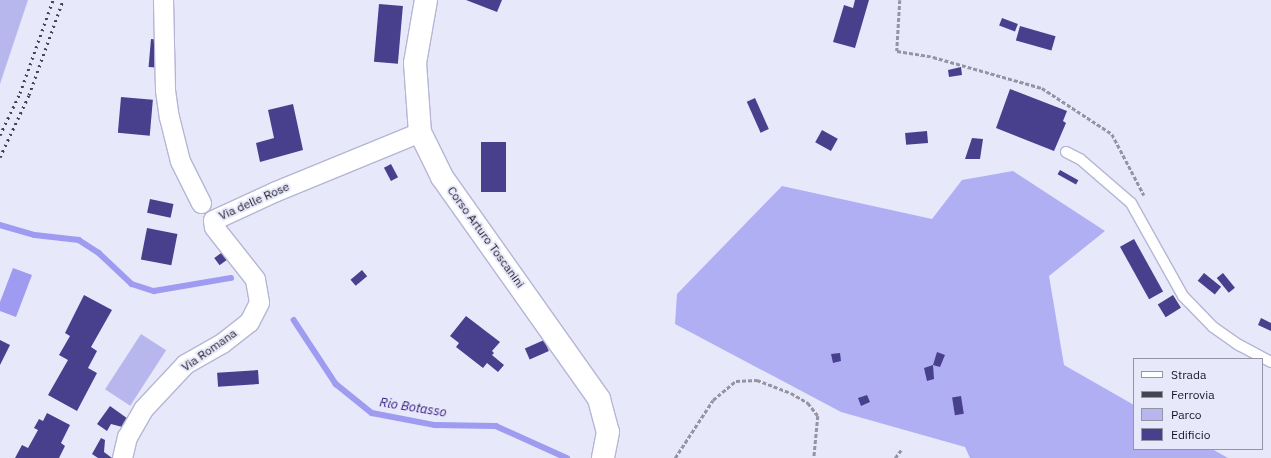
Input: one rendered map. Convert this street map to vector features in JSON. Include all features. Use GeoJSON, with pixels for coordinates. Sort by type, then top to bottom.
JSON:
{"type":"FeatureCollection","features":[{"type":"Feature","properties":{"kind":"main road","name":"Corso Arturo Toscanini"},"geometry":{"type":"LineString","coordinates":[[426,0],[415,63],[420,132],[442,177],[599,399],[608,432],[603,458]]}},
{"type":"Feature","properties":{"kind":"street","name":"Via delle Rose"},"geometry":{"type":"LineString","coordinates":[[163,0],[165,90],[169,116],[180,161],[200,203]]}},
{"type":"Feature","properties":{"kind":"street","name":"Via delle Rose"},"geometry":{"type":"LineString","coordinates":[[213,220],[276,191],[420,132]]}},
{"type":"Feature","properties":{"kind":"street","name":"Via Romana"},"geometry":{"type":"LineString","coordinates":[[122,458],[127,437],[143,409],[185,364],[222,343],[248,322],[259,302],[255,279],[214,227],[213,220]]}},
{"type":"Feature","properties":{"kind":"lane"},"geometry":{"type":"LineString","coordinates":[[1066,152],[1080,159],[1131,203],[1183,296],[1213,327],[1239,345],[1271,362]]}},
{"type":"Feature","properties":{"kind":"lane","name":"Via delle Rose"},"geometry":{"type":"LineString","coordinates":[[200,203],[213,220]]}},
{"type":"Feature","properties":{"kind":"path"},"geometry":{"type":"LineString","coordinates":[[900,0],[897,51],[933,57],[1042,88],[1112,134],[1145,199]]}},
{"type":"Feature","properties":{"kind":"path"},"geometry":{"type":"LineString","coordinates":[[675,458],[713,400],[736,380],[757,380],[791,393],[808,403],[818,416],[814,458]]}},
{"type":"Feature","properties":{"kind":"path"},"geometry":{"type":"LineString","coordinates":[[895,458],[900,450]]}},
{"type":"Feature","properties":{"kind":"green space"},"geometry":{"type":"Polygon","coordinates":[[[0,0],[28,0],[0,84],[0,0]]]}},
{"type":"Feature","properties":{"kind":"green space"},"geometry":{"type":"Polygon","coordinates":[[[141,334],[166,350],[130,406],[105,389],[141,334]]]}},
{"type":"Feature","properties":{"kind":"shaded area"},"geometry":{"type":"Polygon","coordinates":[[[1013,171],[1105,231],[1049,276],[1064,365],[1133,404],[1133,450],[1214,450],[1228,458],[970,458],[965,447],[841,412],[675,324],[677,294],[782,186],[932,219],[962,180],[1013,171]]]}},
{"type":"Feature","properties":{"kind":"shaded area"},"geometry":{"type":"Polygon","coordinates":[[[13,268],[32,275],[16,317],[0,311],[0,302],[13,268]]]}},
{"type":"Feature","properties":{"kind":"building"},"geometry":{"type":"Polygon","coordinates":[[[466,0],[502,0],[497,12],[466,0]]]}},
{"type":"Feature","properties":{"kind":"building"},"geometry":{"type":"Polygon","coordinates":[[[855,0],[869,0],[855,48],[833,42],[844,5],[853,8],[855,0]]]}},
{"type":"Feature","properties":{"kind":"building"},"geometry":{"type":"Polygon","coordinates":[[[379,4],[403,6],[398,64],[374,62],[379,4]]]}},
{"type":"Feature","properties":{"kind":"building"},"geometry":{"type":"Polygon","coordinates":[[[1002,18],[1018,24],[1015,32],[999,25],[1002,18]]]}},
{"type":"Feature","properties":{"kind":"building"},"geometry":{"type":"Polygon","coordinates":[[[1020,26],[1056,36],[1051,51],[1016,40],[1020,26]]]}},
{"type":"Feature","properties":{"kind":"building"},"geometry":{"type":"Polygon","coordinates":[[[151,39],[162,40],[160,68],[149,67],[151,39]]]}},
{"type":"Feature","properties":{"kind":"building"},"geometry":{"type":"Polygon","coordinates":[[[961,67],[962,75],[949,77],[948,70],[961,67]]]}},
{"type":"Feature","properties":{"kind":"building"},"geometry":{"type":"Polygon","coordinates":[[[1010,89],[1067,111],[1063,121],[1066,123],[1054,151],[996,128],[1010,89]]]}},
{"type":"Feature","properties":{"kind":"building"},"geometry":{"type":"Polygon","coordinates":[[[121,97],[153,100],[150,136],[118,133],[121,97]]]}},
{"type":"Feature","properties":{"kind":"building"},"geometry":{"type":"Polygon","coordinates":[[[755,98],[769,129],[761,133],[747,102],[755,98]]]}},
{"type":"Feature","properties":{"kind":"building"},"geometry":{"type":"Polygon","coordinates":[[[293,104],[303,150],[260,162],[256,143],[274,138],[268,110],[293,104]]]}},
{"type":"Feature","properties":{"kind":"building"},"geometry":{"type":"Polygon","coordinates":[[[822,130],[838,139],[831,151],[815,142],[822,130]]]}},
{"type":"Feature","properties":{"kind":"building"},"geometry":{"type":"Polygon","coordinates":[[[927,131],[928,143],[906,145],[905,133],[927,131]]]}},
{"type":"Feature","properties":{"kind":"building"},"geometry":{"type":"Polygon","coordinates":[[[972,138],[983,139],[980,159],[965,159],[972,138]]]}},
{"type":"Feature","properties":{"kind":"building"},"geometry":{"type":"Polygon","coordinates":[[[481,142],[506,142],[506,192],[481,192],[481,142]]]}},
{"type":"Feature","properties":{"kind":"building"},"geometry":{"type":"Polygon","coordinates":[[[391,164],[398,177],[391,181],[384,168],[391,164]]]}},
{"type":"Feature","properties":{"kind":"building"},"geometry":{"type":"Polygon","coordinates":[[[1060,170],[1078,180],[1076,185],[1058,174],[1060,170]]]}},
{"type":"Feature","properties":{"kind":"building"},"geometry":{"type":"Polygon","coordinates":[[[150,199],[173,204],[171,218],[147,213],[150,199]]]}},
{"type":"Feature","properties":{"kind":"building"},"geometry":{"type":"Polygon","coordinates":[[[147,228],[177,234],[171,265],[141,259],[147,228]]]}},
{"type":"Feature","properties":{"kind":"building"},"geometry":{"type":"Polygon","coordinates":[[[1134,239],[1163,291],[1149,299],[1120,247],[1134,239]]]}},
{"type":"Feature","properties":{"kind":"building"},"geometry":{"type":"Polygon","coordinates":[[[228,248],[233,255],[220,265],[214,258],[228,248]]]}},
{"type":"Feature","properties":{"kind":"building"},"geometry":{"type":"Polygon","coordinates":[[[362,270],[367,276],[356,286],[351,280],[362,270]]]}},
{"type":"Feature","properties":{"kind":"building"},"geometry":{"type":"Polygon","coordinates":[[[1204,273],[1221,287],[1215,295],[1198,281],[1204,273]]]}},
{"type":"Feature","properties":{"kind":"building"},"geometry":{"type":"Polygon","coordinates":[[[1223,273],[1235,288],[1229,293],[1217,278],[1223,273]]]}},
{"type":"Feature","properties":{"kind":"building"},"geometry":{"type":"Polygon","coordinates":[[[84,295],[112,310],[91,347],[97,351],[88,368],[97,373],[77,411],[48,395],[68,360],[59,355],[70,336],[65,333],[84,295]]]}},
{"type":"Feature","properties":{"kind":"building"},"geometry":{"type":"Polygon","coordinates":[[[1173,295],[1181,308],[1166,317],[1158,305],[1173,295]]]}},
{"type":"Feature","properties":{"kind":"building"},"geometry":{"type":"Polygon","coordinates":[[[466,316],[500,342],[492,351],[494,353],[492,355],[504,365],[498,372],[487,363],[483,368],[456,347],[459,343],[450,336],[466,316]]]}},
{"type":"Feature","properties":{"kind":"building"},"geometry":{"type":"Polygon","coordinates":[[[1261,318],[1271,323],[1271,331],[1258,325],[1261,318]]]}},
{"type":"Feature","properties":{"kind":"building"},"geometry":{"type":"Polygon","coordinates":[[[0,340],[10,345],[0,365],[0,340]]]}},
{"type":"Feature","properties":{"kind":"building"},"geometry":{"type":"Polygon","coordinates":[[[544,340],[549,351],[530,360],[525,349],[544,340]]]}},
{"type":"Feature","properties":{"kind":"building"},"geometry":{"type":"Polygon","coordinates":[[[937,352],[945,355],[940,367],[933,365],[937,352]]]}},
{"type":"Feature","properties":{"kind":"building"},"geometry":{"type":"Polygon","coordinates":[[[840,353],[841,361],[833,363],[831,354],[840,353]]]}},
{"type":"Feature","properties":{"kind":"building"},"geometry":{"type":"Polygon","coordinates":[[[933,365],[934,379],[927,381],[924,368],[933,365]]]}},
{"type":"Feature","properties":{"kind":"building"},"geometry":{"type":"Polygon","coordinates":[[[258,370],[259,384],[218,387],[217,373],[258,370]]]}},
{"type":"Feature","properties":{"kind":"building"},"geometry":{"type":"Polygon","coordinates":[[[867,395],[870,402],[861,406],[858,398],[867,395]]]}},
{"type":"Feature","properties":{"kind":"building"},"geometry":{"type":"Polygon","coordinates":[[[961,396],[964,414],[955,415],[952,397],[961,396]]]}},
{"type":"Feature","properties":{"kind":"building"},"geometry":{"type":"Polygon","coordinates":[[[110,406],[131,421],[126,428],[111,424],[107,431],[97,424],[110,406]]]}},
{"type":"Feature","properties":{"kind":"building"},"geometry":{"type":"Polygon","coordinates":[[[47,413],[70,425],[61,443],[65,446],[59,458],[15,458],[22,445],[28,448],[38,430],[34,428],[39,419],[43,421],[47,413]]]}},
{"type":"Feature","properties":{"kind":"building"},"geometry":{"type":"Polygon","coordinates":[[[101,438],[105,440],[104,452],[112,458],[98,458],[92,454],[101,438]]]}},
{"type":"Feature","properties":{"kind":"waterway","name":"Rio Botasso"},"geometry":{"type":"LineString","coordinates":[[0,225],[35,235],[79,240],[99,253],[132,284],[154,291],[231,278]]}},
{"type":"Feature","properties":{"kind":"waterway","name":"Rio Botasso"},"geometry":{"type":"LineString","coordinates":[[294,320],[336,384],[372,413],[435,425],[496,426],[567,458]]}},
{"type":"Feature","properties":{"kind":"railway"},"geometry":{"type":"LineString","coordinates":[[0,135],[20,93],[53,0]]}},
{"type":"Feature","properties":{"kind":"railway"},"geometry":{"type":"LineString","coordinates":[[0,157],[29,95],[63,0]]}}]}
